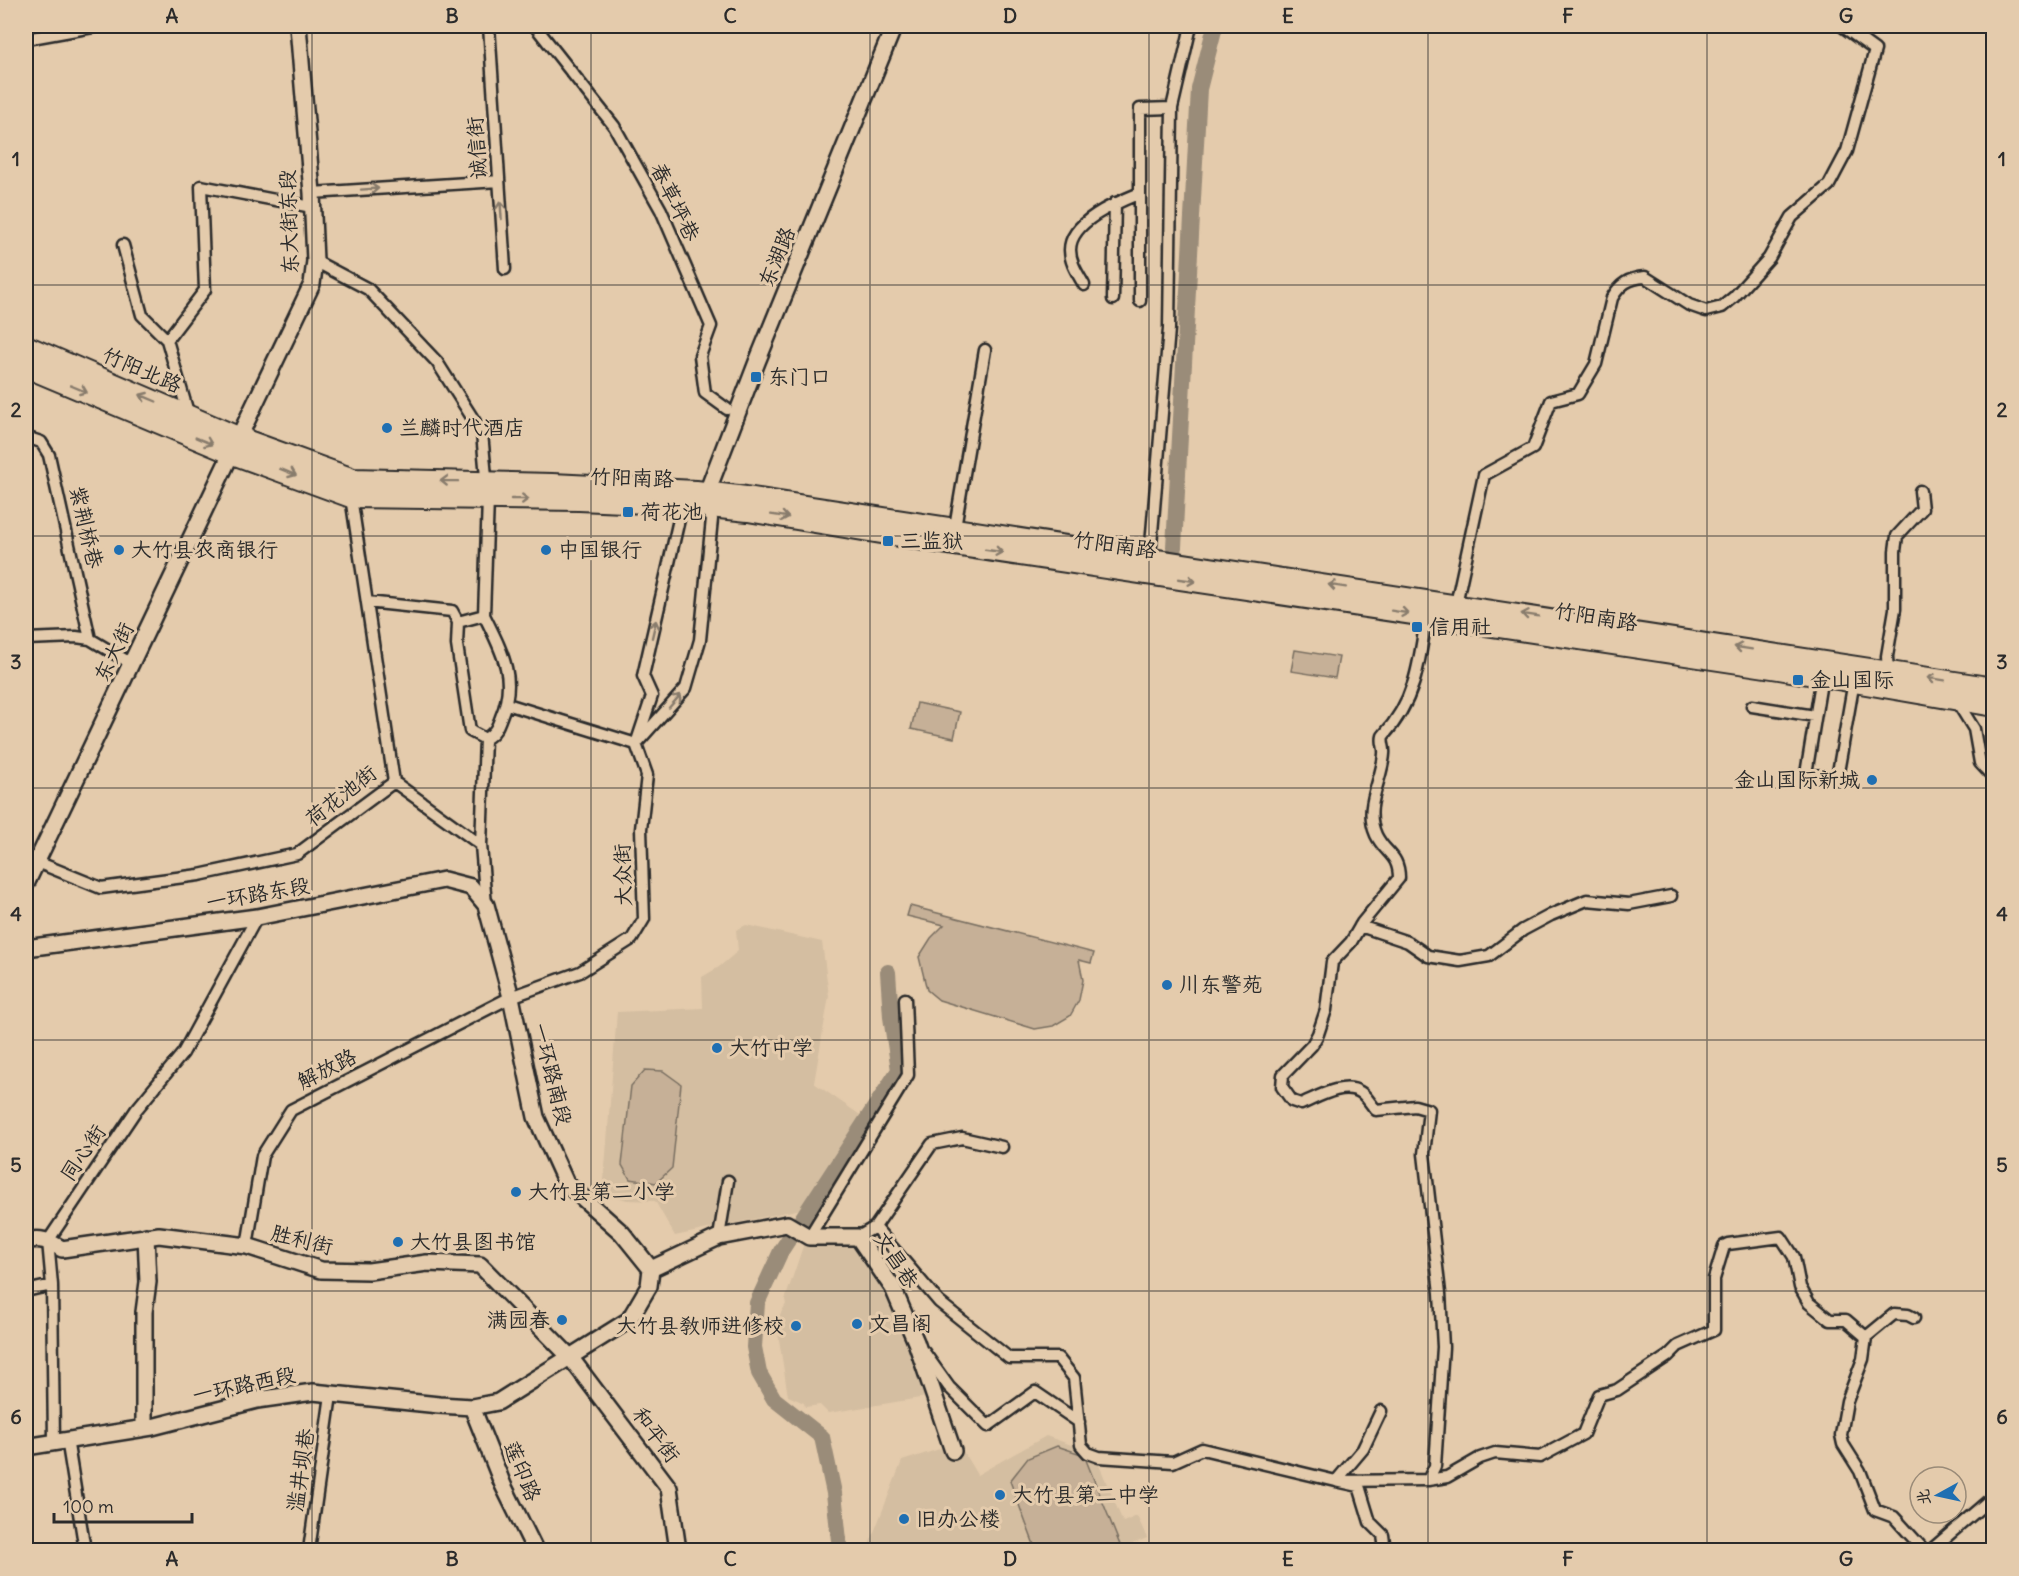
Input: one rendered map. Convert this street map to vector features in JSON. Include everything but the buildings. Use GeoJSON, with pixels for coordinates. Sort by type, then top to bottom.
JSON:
{"type":"FeatureCollection","features":[{"type":"Feature","properties":{"kind":"highway","name":"竹阳北路"},"geometry":{"type":"LineString","coordinates":[[26,346],[189,416],[236,446]]}},
{"type":"Feature","properties":{"kind":"highway","name":"竹阳北路"},"geometry":{"type":"LineString","coordinates":[[26,367],[236,446]]}},
{"type":"Feature","properties":{"kind":"highway","name":"竹阳南路"},"geometry":{"type":"LineString","coordinates":[[236,446],[351,497],[487,490]]}},
{"type":"Feature","properties":{"kind":"highway","name":"竹阳南路"},"geometry":{"type":"LineString","coordinates":[[236,446],[353,479],[487,490],[699,498],[955,527],[1149,557],[1822,676],[1854,681],[1887,679],[1956,700],[1994,706]]}},
{"type":"Feature","properties":{"kind":"highway","name":"竹阳南路"},"geometry":{"type":"LineString","coordinates":[[699,498],[1428,608],[1456,604],[1887,679],[1994,688]]}},
{"type":"Feature","properties":{"kind":"street"},"geometry":{"type":"LineString","coordinates":[[26,39],[98,26]]}},
{"type":"Feature","properties":{"kind":"street","name":"东大街东段"},"geometry":{"type":"LineString","coordinates":[[236,446],[312,284],[315,261],[312,200],[298,26]]}},
{"type":"Feature","properties":{"kind":"street","name":"诚信街"},"geometry":{"type":"LineString","coordinates":[[489,26],[505,269]]}},
{"type":"Feature","properties":{"kind":"street","name":"春草坪巷"},"geometry":{"type":"LineString","coordinates":[[535,26],[614,126],[661,210],[711,326],[700,356],[705,393],[728,409]]}},
{"type":"Feature","properties":{"kind":"street","name":"东湖路"},"geometry":{"type":"LineString","coordinates":[[699,498],[728,409],[884,26]]}},
{"type":"Feature","properties":{"kind":"street","name":"东湖路"},"geometry":{"type":"LineString","coordinates":[[699,498],[894,26]]}},
{"type":"Feature","properties":{"kind":"street"},"geometry":{"type":"LineString","coordinates":[[1149,557],[1169,329],[1172,108],[1191,26]]}},
{"type":"Feature","properties":{"kind":"street"},"geometry":{"type":"LineString","coordinates":[[1456,604],[1484,475],[1533,448],[1551,401],[1578,394],[1596,364],[1612,298],[1617,289],[1634,278],[1645,277],[1689,305],[1706,311],[1722,307],[1769,258],[1792,217],[1829,185],[1847,151],[1875,50],[1842,26]]}},
{"type":"Feature","properties":{"kind":"street"},"geometry":{"type":"LineString","coordinates":[[1140,301],[1140,109],[1172,108]]}},
{"type":"Feature","properties":{"kind":"street"},"geometry":{"type":"LineString","coordinates":[[167,340],[205,290],[201,186],[312,200],[499,181]]}},
{"type":"Feature","properties":{"kind":"street"},"geometry":{"type":"LineString","coordinates":[[1084,285],[1072,263],[1070,248],[1082,224],[1115,203],[1140,193]]}},
{"type":"Feature","properties":{"kind":"street"},"geometry":{"type":"LineString","coordinates":[[1113,299],[1115,203]]}},
{"type":"Feature","properties":{"kind":"street"},"geometry":{"type":"LineString","coordinates":[[123,245],[142,315],[167,340],[189,416]]}},
{"type":"Feature","properties":{"kind":"street"},"geometry":{"type":"LineString","coordinates":[[315,261],[368,288],[437,363],[482,433],[487,490],[484,615],[509,674],[507,704],[495,733],[485,739]]}},
{"type":"Feature","properties":{"kind":"street"},"geometry":{"type":"LineString","coordinates":[[955,527],[985,350]]}},
{"type":"Feature","properties":{"kind":"street","name":"紫荆桥巷"},"geometry":{"type":"LineString","coordinates":[[26,437],[41,442],[49,455],[90,639]]}},
{"type":"Feature","properties":{"kind":"street","name":"东大街"},"geometry":{"type":"LineString","coordinates":[[26,884],[236,446]]}},
{"type":"Feature","properties":{"kind":"street"},"geometry":{"type":"LineString","coordinates":[[1887,679],[1887,656],[1895,609],[1897,536],[1922,509],[1920,491]]}},
{"type":"Feature","properties":{"kind":"street","name":"荷花池街"},"geometry":{"type":"LineString","coordinates":[[37,862],[101,888],[199,875],[297,854],[394,782],[351,497]]}},
{"type":"Feature","properties":{"kind":"street"},"geometry":{"type":"LineString","coordinates":[[699,498],[712,519],[700,640],[686,688],[636,744],[652,696],[642,676],[680,515],[699,498]]}},
{"type":"Feature","properties":{"kind":"street"},"geometry":{"type":"LineString","coordinates":[[367,602],[452,611],[458,622],[457,645],[471,731],[485,739]]}},
{"type":"Feature","properties":{"kind":"street"},"geometry":{"type":"LineString","coordinates":[[1428,608],[1419,671],[1399,715],[1383,736],[1384,753],[1372,804],[1377,838],[1398,864],[1400,878],[1360,926],[1351,942],[1332,962],[1326,1010],[1318,1034],[1312,1045],[1283,1075],[1282,1087],[1292,1101],[1301,1104],[1330,1091],[1352,1089],[1361,1092],[1376,1110],[1415,1106],[1429,1110],[1424,1154],[1440,1293],[1443,1347],[1435,1466],[1428,1480]]}},
{"type":"Feature","properties":{"kind":"street"},"geometry":{"type":"LineString","coordinates":[[458,622],[484,615]]}},
{"type":"Feature","properties":{"kind":"street"},"geometry":{"type":"LineString","coordinates":[[26,639],[90,639],[132,664]]}},
{"type":"Feature","properties":{"kind":"street"},"geometry":{"type":"LineString","coordinates":[[1822,676],[1806,774],[1837,778],[1854,681]]}},
{"type":"Feature","properties":{"kind":"street"},"geometry":{"type":"LineString","coordinates":[[1956,700],[1974,729],[1980,763],[1994,778]]}},
{"type":"Feature","properties":{"kind":"street"},"geometry":{"type":"LineString","coordinates":[[507,704],[636,744]]}},
{"type":"Feature","properties":{"kind":"street"},"geometry":{"type":"LineString","coordinates":[[1752,705],[1815,716]]}},
{"type":"Feature","properties":{"kind":"street"},"geometry":{"type":"LineString","coordinates":[[485,739],[481,845],[486,905]]}},
{"type":"Feature","properties":{"kind":"street","name":"大众街"},"geometry":{"type":"LineString","coordinates":[[511,997],[580,972],[615,952],[632,939],[644,920],[641,829],[646,775],[636,744]]}},
{"type":"Feature","properties":{"kind":"street"},"geometry":{"type":"LineString","coordinates":[[394,782],[481,845]]}},
{"type":"Feature","properties":{"kind":"street","name":"一环路东段"},"geometry":{"type":"LineString","coordinates":[[26,948],[257,917],[444,880],[471,887],[486,905]]}},
{"type":"Feature","properties":{"kind":"street"},"geometry":{"type":"LineString","coordinates":[[1360,926],[1408,942],[1428,956],[1460,961],[1489,956],[1523,930],[1587,900],[1629,904],[1671,896]]}},
{"type":"Feature","properties":{"kind":"street","name":"一环路南段"},"geometry":{"type":"LineString","coordinates":[[486,905],[511,997],[536,1117],[566,1183],[621,1233],[651,1269]]}},
{"type":"Feature","properties":{"kind":"street","name":"同心街"},"geometry":{"type":"LineString","coordinates":[[48,1240],[136,1110],[183,1053],[257,917]]}},
{"type":"Feature","properties":{"kind":"street","name":"解放路"},"geometry":{"type":"LineString","coordinates":[[247,1246],[262,1156],[291,1110],[511,997]]}},
{"type":"Feature","properties":{"kind":"street"},"geometry":{"type":"LineString","coordinates":[[472,1407],[498,1402],[629,1320],[649,1286],[651,1269],[719,1237],[787,1224],[810,1237],[908,1076],[904,999]]}},
{"type":"Feature","properties":{"kind":"street"},"geometry":{"type":"LineString","coordinates":[[858,1237],[875,1227],[932,1144],[962,1138],[1002,1147]]}},
{"type":"Feature","properties":{"kind":"street"},"geometry":{"type":"LineString","coordinates":[[719,1237],[728,1181]]}},
{"type":"Feature","properties":{"kind":"street"},"geometry":{"type":"LineString","coordinates":[[875,1227],[939,1302],[1009,1358],[1058,1358],[1074,1378],[1081,1445],[1088,1453],[1099,1457],[1173,1462],[1202,1449],[1359,1486],[1370,1522],[1383,1535],[1385,1551]]}},
{"type":"Feature","properties":{"kind":"street","name":"胜利街"},"geometry":{"type":"LineString","coordinates":[[26,1240],[35,1238],[48,1240],[62,1249],[159,1235],[247,1246],[321,1270],[369,1271],[427,1263],[480,1265],[570,1357]]}},
{"type":"Feature","properties":{"kind":"street"},"geometry":{"type":"LineString","coordinates":[[144,1428],[144,1312],[148,1282],[146,1236]]}},
{"type":"Feature","properties":{"kind":"street","name":"文昌巷"},"geometry":{"type":"LineString","coordinates":[[810,1237],[858,1237],[893,1288],[916,1342],[953,1451]]}},
{"type":"Feature","properties":{"kind":"street"},"geometry":{"type":"LineString","coordinates":[[1336,1481],[1428,1480],[1447,1477],[1480,1458],[1495,1453],[1535,1458],[1545,1455],[1585,1431],[1599,1395],[1623,1386],[1678,1346],[1710,1333],[1716,1324],[1714,1288],[1716,1270],[1724,1246],[1728,1244],[1781,1237],[1794,1257],[1800,1287],[1809,1303],[1830,1320],[1846,1320],[1866,1337]]}},
{"type":"Feature","properties":{"kind":"street"},"geometry":{"type":"LineString","coordinates":[[48,1240],[60,1440],[85,1551]]}},
{"type":"Feature","properties":{"kind":"street"},"geometry":{"type":"LineString","coordinates":[[26,1292],[52,1285]]}},
{"type":"Feature","properties":{"kind":"street"},"geometry":{"type":"LineString","coordinates":[[1914,1318],[1902,1314],[1888,1317],[1866,1337],[1863,1359],[1847,1401],[1842,1440],[1860,1471],[1875,1510],[1894,1517],[1924,1551]]}},
{"type":"Feature","properties":{"kind":"street"},"geometry":{"type":"LineString","coordinates":[[916,1342],[949,1387],[988,1426],[1035,1392],[1079,1422]]}},
{"type":"Feature","properties":{"kind":"street","name":"和平街"},"geometry":{"type":"LineString","coordinates":[[570,1357],[669,1488],[678,1551]]}},
{"type":"Feature","properties":{"kind":"street","name":"一环路西段"},"geometry":{"type":"LineString","coordinates":[[26,1447],[144,1428],[257,1400],[314,1392],[472,1407]]}},
{"type":"Feature","properties":{"kind":"street","name":"滥井坝巷"},"geometry":{"type":"LineString","coordinates":[[309,1551],[331,1395]]}},
{"type":"Feature","properties":{"kind":"street","name":"莲印路"},"geometry":{"type":"LineString","coordinates":[[472,1407],[503,1485],[535,1551]]}},
{"type":"Feature","properties":{"kind":"street"},"geometry":{"type":"LineString","coordinates":[[1336,1481],[1363,1449],[1381,1411]]}},
{"type":"Feature","properties":{"kind":"street"},"geometry":{"type":"LineString","coordinates":[[1931,1551],[1994,1496]]}},
{"type":"Feature","properties":{"kind":"shaded area"},"geometry":{"type":"Polygon","coordinates":[[[1295,650],[1339,657],[1335,678],[1291,671],[1295,650]]]}},
{"type":"Feature","properties":{"kind":"shaded area"},"geometry":{"type":"Polygon","coordinates":[[[917,703],[960,712],[954,738],[911,729],[917,703]]]}},
{"type":"Feature","properties":{"kind":"shaded area"},"geometry":{"type":"Polygon","coordinates":[[[910,906],[1094,953],[1091,963],[1079,960],[1083,980],[1079,1000],[1070,1016],[1053,1026],[1035,1029],[939,1000],[927,990],[919,957],[931,938],[944,925],[907,916],[910,906]]]}},
{"type":"Feature","properties":{"kind":"shaded area","name":"大竹中学"},"geometry":{"type":"Polygon","coordinates":[[[746,925],[822,942],[829,996],[814,1083],[863,1117],[801,1209],[675,1236],[655,1201],[627,1200],[603,1193],[617,1012],[703,1008],[702,977],[719,967],[738,951],[736,930],[746,925]]]}},
{"type":"Feature","properties":{"kind":"shaded area"},"geometry":{"type":"Polygon","coordinates":[[[645,1070],[663,1071],[681,1084],[672,1168],[656,1183],[630,1179],[622,1165],[631,1086],[645,1070]]]}},
{"type":"Feature","properties":{"kind":"shaded area","name":"文昌阁"},"geometry":{"type":"Polygon","coordinates":[[[804,1243],[856,1244],[892,1295],[926,1397],[828,1413],[820,1405],[805,1407],[804,1403],[788,1396],[777,1327],[780,1327],[781,1319],[778,1318],[786,1304],[785,1300],[804,1243]]]}},
{"type":"Feature","properties":{"kind":"shaded area","name":"大竹县第二中学"},"geometry":{"type":"Polygon","coordinates":[[[1046,1436],[1094,1453],[1123,1522],[1137,1516],[1147,1538],[1132,1544],[1134,1550],[869,1550],[902,1461],[958,1443],[977,1475],[1046,1436]]]}},
{"type":"Feature","properties":{"kind":"shaded area"},"geometry":{"type":"Polygon","coordinates":[[[1057,1446],[1084,1455],[1122,1550],[1036,1550],[1010,1481],[1028,1458],[1057,1446]]]}},
{"type":"Feature","properties":{"kind":"waterway"},"geometry":{"type":"LineString","coordinates":[[1174,547],[1199,89],[1215,26]]}},
{"type":"Feature","properties":{"kind":"waterway"},"geometry":{"type":"LineString","coordinates":[[840,1550],[834,1493],[822,1437],[774,1399],[759,1373],[754,1347],[757,1303],[781,1251],[899,1070],[891,1017],[888,972]]}},
{"type":"Feature","properties":{"kind":"place","name":"东门口"},"geometry":{"type":"Point","coordinates":[756,377]}},
{"type":"Feature","properties":{"kind":"place","name":"兰麟时代酒店"},"geometry":{"type":"Point","coordinates":[387,428]}},
{"type":"Feature","properties":{"kind":"place","name":"荷花池"},"geometry":{"type":"Point","coordinates":[628,512]}},
{"type":"Feature","properties":{"kind":"place","name":"三监狱"},"geometry":{"type":"Point","coordinates":[888,541]}},
{"type":"Feature","properties":{"kind":"place","name":"大竹县农商银行"},"geometry":{"type":"Point","coordinates":[119,550]}},
{"type":"Feature","properties":{"kind":"place","name":"中国银行"},"geometry":{"type":"Point","coordinates":[546,550]}},
{"type":"Feature","properties":{"kind":"place","name":"信用社"},"geometry":{"type":"Point","coordinates":[1417,627]}},
{"type":"Feature","properties":{"kind":"place","name":"金山国际"},"geometry":{"type":"Point","coordinates":[1798,680]}},
{"type":"Feature","properties":{"kind":"place","name":"金山国际新城"},"geometry":{"type":"Point","coordinates":[1872,780]}},
{"type":"Feature","properties":{"kind":"place","name":"川东警苑"},"geometry":{"type":"Point","coordinates":[1167,985]}},
{"type":"Feature","properties":{"kind":"place","name":"大竹中学"},"geometry":{"type":"Point","coordinates":[717,1048]}},
{"type":"Feature","properties":{"kind":"place","name":"大竹县第二小学"},"geometry":{"type":"Point","coordinates":[516,1192]}},
{"type":"Feature","properties":{"kind":"place","name":"大竹县图书馆"},"geometry":{"type":"Point","coordinates":[398,1242]}},
{"type":"Feature","properties":{"kind":"place","name":"满园春"},"geometry":{"type":"Point","coordinates":[562,1320]}},
{"type":"Feature","properties":{"kind":"place","name":"文昌阁"},"geometry":{"type":"Point","coordinates":[857,1324]}},
{"type":"Feature","properties":{"kind":"place","name":"大竹县教师进修校"},"geometry":{"type":"Point","coordinates":[796,1326]}},
{"type":"Feature","properties":{"kind":"place","name":"大竹县第二中学"},"geometry":{"type":"Point","coordinates":[1000,1495]}},
{"type":"Feature","properties":{"kind":"place","name":"旧办公楼"},"geometry":{"type":"Point","coordinates":[904,1519]}}]}
